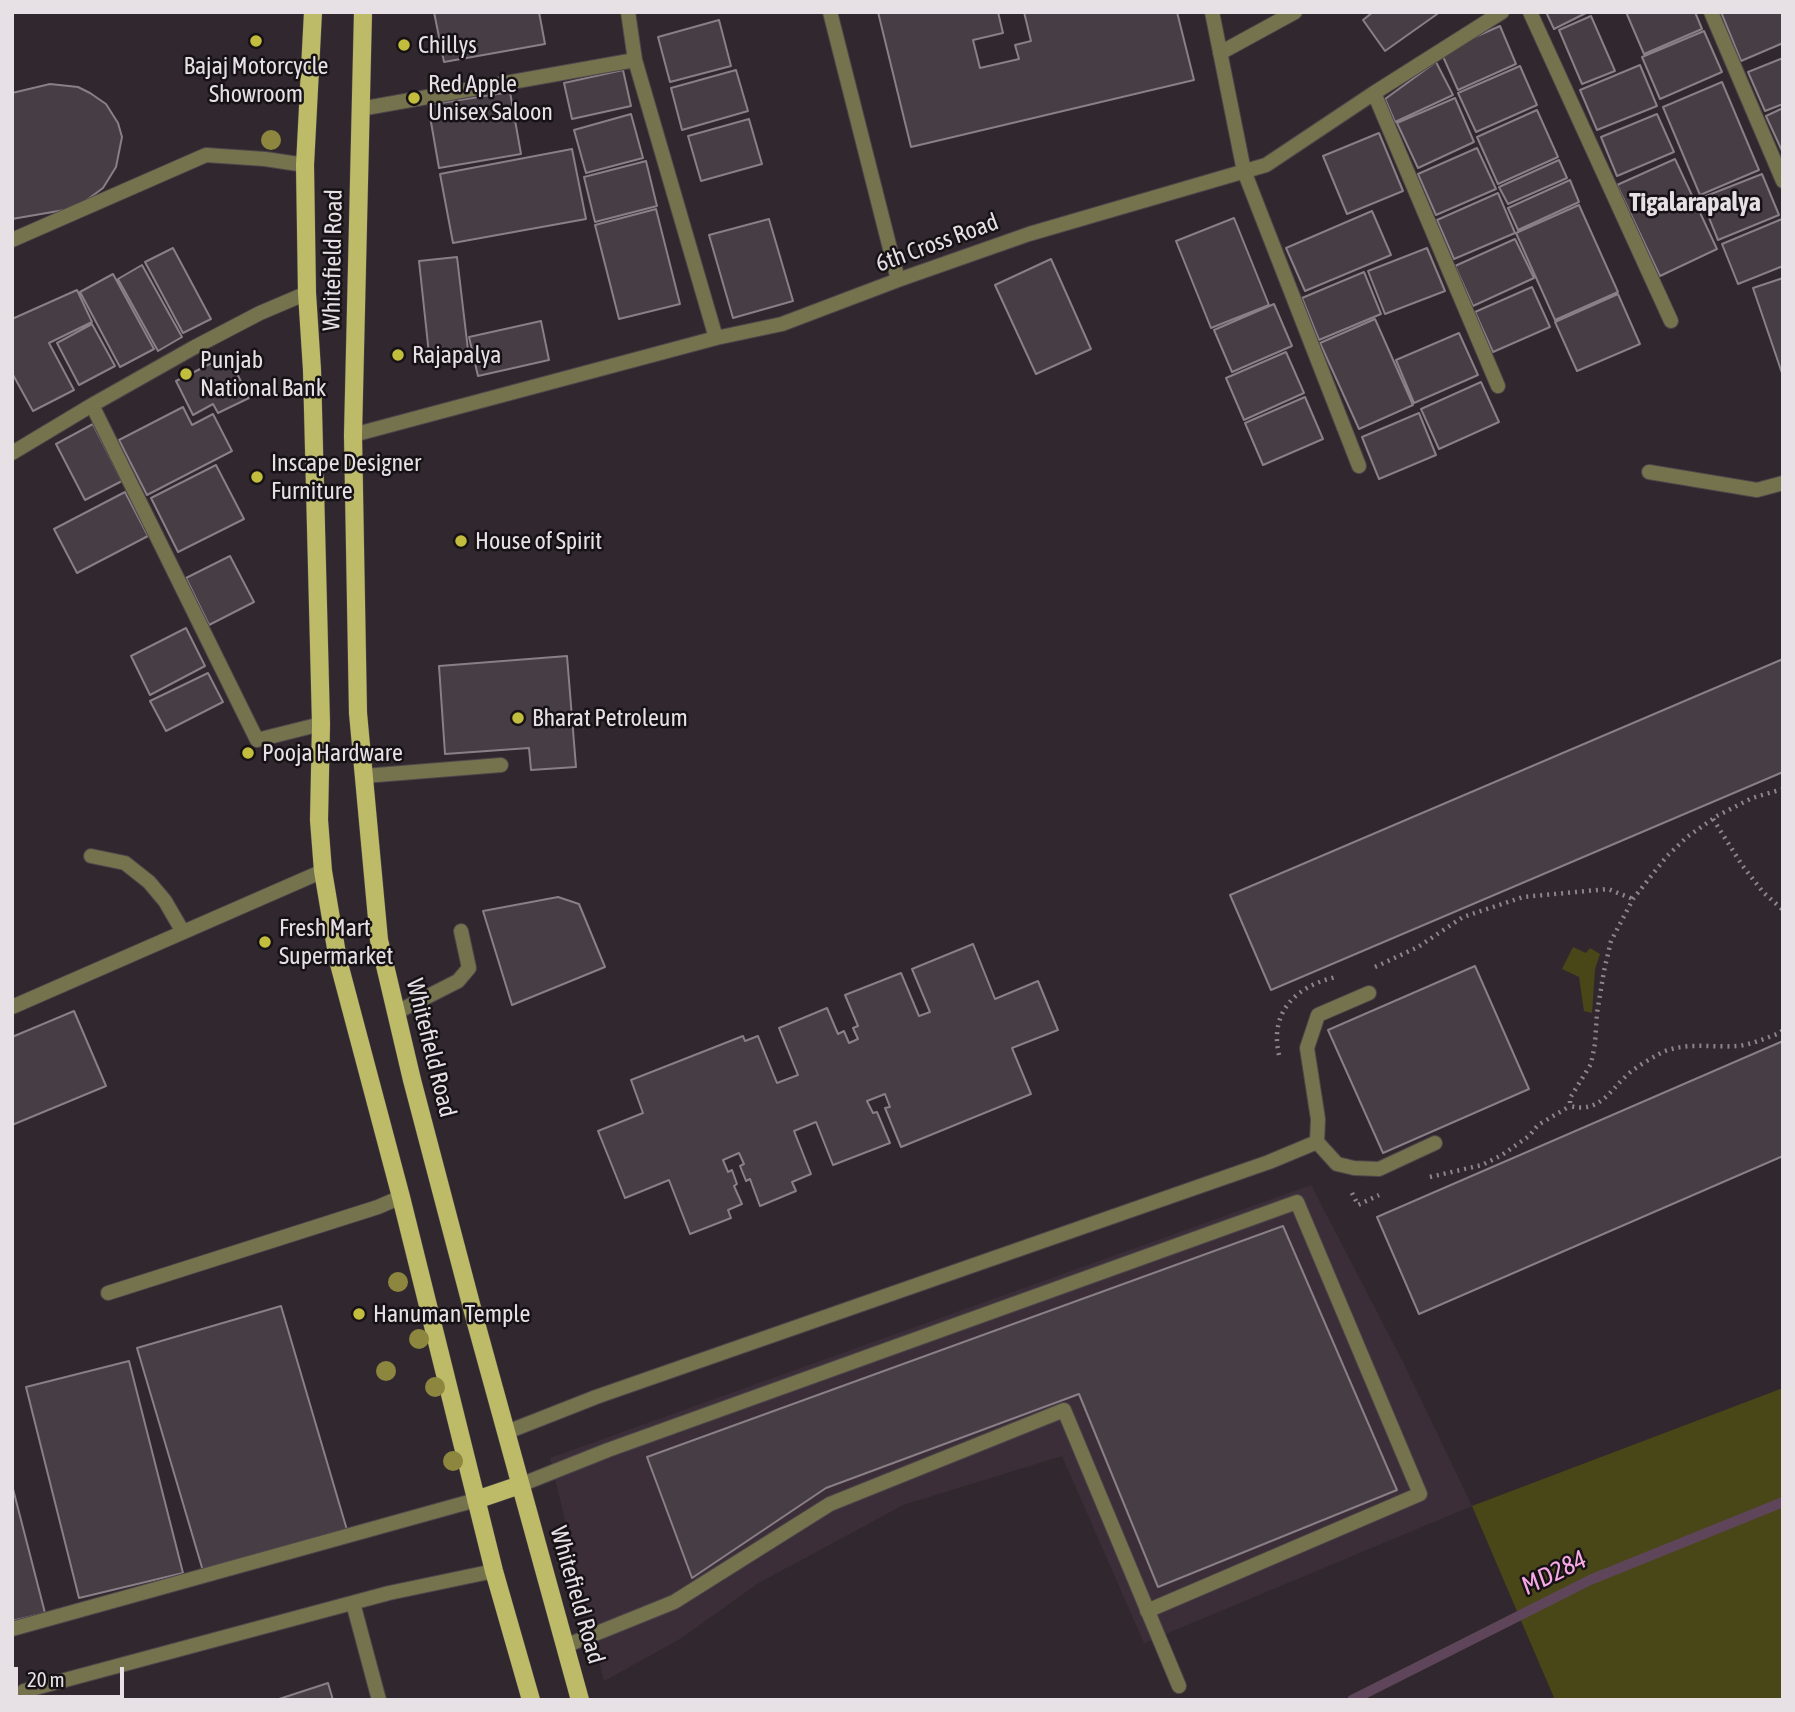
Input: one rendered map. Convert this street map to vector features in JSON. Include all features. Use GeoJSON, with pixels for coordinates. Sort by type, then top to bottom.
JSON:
{"type":"FeatureCollection","features":[{"type":"Feature","properties":{"kind":"main road","name":"Whitefield Road"},"geometry":{"type":"LineString","coordinates":[[313,12],[305,165],[321,724],[319,820],[323,871],[338,960],[401,1197],[494,1571],[531,1700]]}},
{"type":"Feature","properties":{"kind":"main road","name":"Whitefield Road"},"geometry":{"type":"LineString","coordinates":[[363,12],[353,435],[358,713],[379,940],[412,1080],[580,1700]]}},
{"type":"Feature","properties":{"kind":"main road"},"geometry":{"type":"LineString","coordinates":[[476,1500],[520,1485]]}},
{"type":"Feature","properties":{"kind":"street"},"geometry":{"type":"LineString","coordinates":[[830,12],[898,280]]}},
{"type":"Feature","properties":{"kind":"street"},"geometry":{"type":"LineString","coordinates":[[1212,12],[1244,171],[1359,466]]}},
{"type":"Feature","properties":{"kind":"street"},"geometry":{"type":"LineString","coordinates":[[1220,53],[1295,12]]}},
{"type":"Feature","properties":{"kind":"street","name":"6th Cross Road"},"geometry":{"type":"LineString","coordinates":[[353,435],[716,338],[782,324],[1029,234],[1266,165],[1502,12]]}},
{"type":"Feature","properties":{"kind":"street"},"geometry":{"type":"LineString","coordinates":[[1530,12],[1671,321]]}},
{"type":"Feature","properties":{"kind":"street"},"geometry":{"type":"LineString","coordinates":[[1711,12],[1783,181]]}},
{"type":"Feature","properties":{"kind":"street"},"geometry":{"type":"LineString","coordinates":[[632,13],[635,60],[716,338]]}},
{"type":"Feature","properties":{"kind":"street"},"geometry":{"type":"LineString","coordinates":[[360,109],[635,60]]}},
{"type":"Feature","properties":{"kind":"street"},"geometry":{"type":"LineString","coordinates":[[1374,93],[1497,386]]}},
{"type":"Feature","properties":{"kind":"street"},"geometry":{"type":"LineString","coordinates":[[12,240],[206,155],[305,165]]}},
{"type":"Feature","properties":{"kind":"street"},"geometry":{"type":"LineString","coordinates":[[12,453],[92,404],[260,313],[307,293]]}},
{"type":"Feature","properties":{"kind":"street"},"geometry":{"type":"LineString","coordinates":[[92,404],[257,740],[321,724]]}},
{"type":"Feature","properties":{"kind":"street"},"geometry":{"type":"LineString","coordinates":[[1649,472],[1757,490],[1783,483]]}},
{"type":"Feature","properties":{"kind":"street"},"geometry":{"type":"LineString","coordinates":[[364,776],[500,765]]}},
{"type":"Feature","properties":{"kind":"street"},"geometry":{"type":"LineString","coordinates":[[91,856],[125,863],[149,881],[165,901],[183,932]]}},
{"type":"Feature","properties":{"kind":"street"},"geometry":{"type":"LineString","coordinates":[[12,1007],[323,871]]}},
{"type":"Feature","properties":{"kind":"street"},"geometry":{"type":"LineString","coordinates":[[397,1012],[458,981],[469,968],[461,931]]}},
{"type":"Feature","properties":{"kind":"street"},"geometry":{"type":"LineString","coordinates":[[1369,993],[1318,1015],[1307,1048],[1318,1119],[1317,1143],[1337,1164],[1378,1169],[1435,1143]]}},
{"type":"Feature","properties":{"kind":"street"},"geometry":{"type":"LineString","coordinates":[[507,1432],[596,1397],[1317,1143]]}},
{"type":"Feature","properties":{"kind":"street"},"geometry":{"type":"LineString","coordinates":[[108,1293],[378,1207],[401,1197]]}},
{"type":"Feature","properties":{"kind":"street"},"geometry":{"type":"LineString","coordinates":[[520,1485],[608,1450],[1297,1202],[1420,1494],[1147,1611]]}},
{"type":"Feature","properties":{"kind":"street"},"geometry":{"type":"LineString","coordinates":[[565,1646],[674,1602],[830,1504],[1064,1410],[1179,1686]]}},
{"type":"Feature","properties":{"kind":"street"},"geometry":{"type":"LineString","coordinates":[[12,1629],[476,1500]]}},
{"type":"Feature","properties":{"kind":"street"},"geometry":{"type":"LineString","coordinates":[[28,1700],[24,1691],[389,1593],[494,1571]]}},
{"type":"Feature","properties":{"kind":"street"},"geometry":{"type":"LineString","coordinates":[[353,1603],[379,1700]]}},
{"type":"Feature","properties":{"kind":"path"},"geometry":{"type":"LineString","coordinates":[[1783,789],[1752,798],[1687,837],[1667,856],[1633,899],[1611,941],[1597,1013],[1591,1064],[1570,1098],[1570,1106],[1583,1109],[1599,1103],[1629,1074],[1662,1052],[1707,1045],[1752,1044],[1783,1030]]}},
{"type":"Feature","properties":{"kind":"path"},"geometry":{"type":"LineString","coordinates":[[1713,819],[1742,865],[1763,892],[1783,909]]}},
{"type":"Feature","properties":{"kind":"path"},"geometry":{"type":"LineString","coordinates":[[1365,970],[1418,947],[1463,917],[1523,897],[1608,889],[1633,899]]}},
{"type":"Feature","properties":{"kind":"path"},"geometry":{"type":"LineString","coordinates":[[1279,1055],[1276,1043],[1277,1028],[1290,999],[1309,986],[1341,975]]}},
{"type":"Feature","properties":{"kind":"shaded area"},"geometry":{"type":"Polygon","coordinates":[[[1573,947],[1586,953],[1590,948],[1600,954],[1595,969],[1592,1013],[1584,1011],[1579,977],[1562,969],[1573,947]]]}},
{"type":"Feature","properties":{"kind":"shaded area"},"geometry":{"type":"Polygon","coordinates":[[[1311,1185],[1403,1362],[1472,1506],[1144,1643],[1062,1456],[903,1505],[757,1584],[680,1639],[604,1681],[550,1458],[1311,1185]]]}},
{"type":"Feature","properties":{"kind":"shaded area"},"geometry":{"type":"Polygon","coordinates":[[[1783,1388],[1783,1700],[1555,1700],[1472,1506],[1783,1388]]]}},
{"type":"Feature","properties":{"kind":"building"},"geometry":{"type":"Polygon","coordinates":[[[434,12],[539,12],[545,44],[444,62],[434,12]]]}},
{"type":"Feature","properties":{"kind":"building"},"geometry":{"type":"Polygon","coordinates":[[[878,12],[998,12],[1003,33],[973,40],[980,68],[1019,59],[1015,45],[1031,41],[1024,12],[1177,12],[1194,80],[911,147],[878,12]]]}},
{"type":"Feature","properties":{"kind":"building"},"geometry":{"type":"Polygon","coordinates":[[[1373,12],[1440,12],[1385,51],[1363,20],[1373,12]]]}},
{"type":"Feature","properties":{"kind":"building"},"geometry":{"type":"Polygon","coordinates":[[[1546,12],[1588,12],[1554,29],[1546,12]]]}},
{"type":"Feature","properties":{"kind":"building"},"geometry":{"type":"Polygon","coordinates":[[[1626,12],[1695,12],[1702,29],[1644,54],[1626,12]]]}},
{"type":"Feature","properties":{"kind":"building"},"geometry":{"type":"Polygon","coordinates":[[[1721,12],[1783,12],[1783,43],[1741,61],[1721,12]]]}},
{"type":"Feature","properties":{"kind":"building"},"geometry":{"type":"Polygon","coordinates":[[[1591,16],[1615,71],[1582,84],[1559,30],[1591,16]]]}},
{"type":"Feature","properties":{"kind":"building"},"geometry":{"type":"Polygon","coordinates":[[[719,20],[731,66],[670,82],[658,37],[719,20]]]}},
{"type":"Feature","properties":{"kind":"building"},"geometry":{"type":"Polygon","coordinates":[[[1500,26],[1516,64],[1458,90],[1441,52],[1500,26]]]}},
{"type":"Feature","properties":{"kind":"building"},"geometry":{"type":"Polygon","coordinates":[[[1704,31],[1722,72],[1660,99],[1642,57],[1704,31]]]}},
{"type":"Feature","properties":{"kind":"building"},"geometry":{"type":"Polygon","coordinates":[[[1783,58],[1783,104],[1765,111],[1748,72],[1783,58]]]}},
{"type":"Feature","properties":{"kind":"building"},"geometry":{"type":"Polygon","coordinates":[[[1436,62],[1453,95],[1395,122],[1385,99],[1436,62]]]}},
{"type":"Feature","properties":{"kind":"building"},"geometry":{"type":"Polygon","coordinates":[[[1640,65],[1657,106],[1597,130],[1580,90],[1640,65]]]}},
{"type":"Feature","properties":{"kind":"building"},"geometry":{"type":"Polygon","coordinates":[[[1520,66],[1537,105],[1476,132],[1458,93],[1520,66]]]}},
{"type":"Feature","properties":{"kind":"building"},"geometry":{"type":"Polygon","coordinates":[[[623,70],[631,106],[572,119],[564,83],[623,70]]]}},
{"type":"Feature","properties":{"kind":"building"},"geometry":{"type":"Polygon","coordinates":[[[736,70],[748,111],[682,130],[671,88],[736,70]]]}},
{"type":"Feature","properties":{"kind":"building"},"geometry":{"type":"Polygon","coordinates":[[[1722,82],[1759,170],[1700,195],[1663,107],[1722,82]]]}},
{"type":"Feature","properties":{"kind":"building"},"geometry":{"type":"Polygon","coordinates":[[[50,84],[78,87],[106,104],[118,123],[122,137],[116,167],[103,188],[76,208],[12,219],[12,93],[50,84]]]}},
{"type":"Feature","properties":{"kind":"building"},"geometry":{"type":"Polygon","coordinates":[[[510,92],[521,154],[439,168],[428,105],[510,92]]]}},
{"type":"Feature","properties":{"kind":"building"},"geometry":{"type":"Polygon","coordinates":[[[1455,98],[1474,142],[1418,168],[1397,123],[1455,98]]]}},
{"type":"Feature","properties":{"kind":"building"},"geometry":{"type":"Polygon","coordinates":[[[1783,108],[1783,153],[1766,116],[1783,108]]]}},
{"type":"Feature","properties":{"kind":"building"},"geometry":{"type":"Polygon","coordinates":[[[1537,110],[1558,157],[1498,184],[1477,137],[1537,110]]]}},
{"type":"Feature","properties":{"kind":"building"},"geometry":{"type":"Polygon","coordinates":[[[631,114],[643,158],[586,173],[574,130],[631,114]]]}},
{"type":"Feature","properties":{"kind":"building"},"geometry":{"type":"Polygon","coordinates":[[[1657,114],[1674,152],[1617,176],[1601,137],[1657,114]]]}},
{"type":"Feature","properties":{"kind":"building"},"geometry":{"type":"Polygon","coordinates":[[[749,119],[762,164],[701,181],[688,136],[749,119]]]}},
{"type":"Feature","properties":{"kind":"building"},"geometry":{"type":"Polygon","coordinates":[[[1379,133],[1403,191],[1347,214],[1323,156],[1379,133]]]}},
{"type":"Feature","properties":{"kind":"building"},"geometry":{"type":"Polygon","coordinates":[[[1477,148],[1496,189],[1436,215],[1418,174],[1477,148]]]}},
{"type":"Feature","properties":{"kind":"building"},"geometry":{"type":"Polygon","coordinates":[[[572,149],[586,219],[453,243],[440,174],[572,149]]]}},
{"type":"Feature","properties":{"kind":"building"},"geometry":{"type":"Polygon","coordinates":[[[1675,159],[1717,249],[1660,276],[1617,185],[1675,159]]]}},
{"type":"Feature","properties":{"kind":"building"},"geometry":{"type":"Polygon","coordinates":[[[1559,160],[1567,178],[1508,204],[1499,187],[1559,160]]]}},
{"type":"Feature","properties":{"kind":"building"},"geometry":{"type":"Polygon","coordinates":[[[646,161],[657,206],[595,222],[584,177],[646,161]]]}},
{"type":"Feature","properties":{"kind":"building"},"geometry":{"type":"Polygon","coordinates":[[[1762,174],[1779,215],[1718,240],[1701,198],[1762,174]]]}},
{"type":"Feature","properties":{"kind":"building"},"geometry":{"type":"Polygon","coordinates":[[[1570,180],[1579,202],[1518,230],[1508,208],[1570,180]]]}},
{"type":"Feature","properties":{"kind":"building"},"geometry":{"type":"Polygon","coordinates":[[[1498,193],[1515,233],[1454,259],[1437,220],[1498,193]]]}},
{"type":"Feature","properties":{"kind":"building"},"geometry":{"type":"Polygon","coordinates":[[[1579,205],[1618,292],[1555,320],[1516,233],[1579,205]]]}},
{"type":"Feature","properties":{"kind":"building"},"geometry":{"type":"Polygon","coordinates":[[[656,209],[680,304],[619,319],[595,225],[656,209]]]}},
{"type":"Feature","properties":{"kind":"building"},"geometry":{"type":"Polygon","coordinates":[[[1372,211],[1391,255],[1305,291],[1286,248],[1372,211]]]}},
{"type":"Feature","properties":{"kind":"building"},"geometry":{"type":"Polygon","coordinates":[[[1234,218],[1269,305],[1211,328],[1176,241],[1234,218]]]}},
{"type":"Feature","properties":{"kind":"building"},"geometry":{"type":"Polygon","coordinates":[[[769,219],[793,301],[733,318],[709,235],[769,219]]]}},
{"type":"Feature","properties":{"kind":"building"},"geometry":{"type":"Polygon","coordinates":[[[1782,219],[1783,266],[1738,284],[1722,244],[1782,219]]]}},
{"type":"Feature","properties":{"kind":"building"},"geometry":{"type":"Polygon","coordinates":[[[1515,239],[1534,278],[1473,306],[1455,266],[1515,239]]]}},
{"type":"Feature","properties":{"kind":"building"},"geometry":{"type":"Polygon","coordinates":[[[173,248],[211,319],[183,333],[145,262],[173,248]]]}},
{"type":"Feature","properties":{"kind":"building"},"geometry":{"type":"Polygon","coordinates":[[[1427,248],[1445,291],[1385,314],[1368,271],[1427,248]]]}},
{"type":"Feature","properties":{"kind":"building"},"geometry":{"type":"Polygon","coordinates":[[[457,257],[468,350],[429,354],[419,261],[457,257]]]}},
{"type":"Feature","properties":{"kind":"building"},"geometry":{"type":"Polygon","coordinates":[[[1051,259],[1091,349],[1036,374],[995,285],[1051,259]]]}},
{"type":"Feature","properties":{"kind":"building"},"geometry":{"type":"Polygon","coordinates":[[[142,265],[182,337],[158,351],[118,279],[142,265]]]}},
{"type":"Feature","properties":{"kind":"building"},"geometry":{"type":"Polygon","coordinates":[[[1364,272],[1381,314],[1319,340],[1302,298],[1364,272]]]}},
{"type":"Feature","properties":{"kind":"building"},"geometry":{"type":"Polygon","coordinates":[[[113,274],[154,349],[120,367],[80,292],[113,274]]]}},
{"type":"Feature","properties":{"kind":"building"},"geometry":{"type":"Polygon","coordinates":[[[1783,278],[1783,376],[1753,288],[1783,278]]]}},
{"type":"Feature","properties":{"kind":"building"},"geometry":{"type":"Polygon","coordinates":[[[1532,287],[1550,327],[1493,352],[1475,312],[1532,287]]]}},
{"type":"Feature","properties":{"kind":"building"},"geometry":{"type":"Polygon","coordinates":[[[77,290],[92,322],[49,343],[74,390],[33,411],[12,373],[12,319],[77,290]]]}},
{"type":"Feature","properties":{"kind":"building"},"geometry":{"type":"Polygon","coordinates":[[[1618,294],[1640,344],[1577,371],[1555,322],[1618,294]]]}},
{"type":"Feature","properties":{"kind":"building"},"geometry":{"type":"Polygon","coordinates":[[[1274,304],[1292,346],[1232,372],[1214,330],[1274,304]]]}},
{"type":"Feature","properties":{"kind":"building"},"geometry":{"type":"Polygon","coordinates":[[[1375,319],[1413,405],[1359,429],[1320,343],[1375,319]]]}},
{"type":"Feature","properties":{"kind":"building"},"geometry":{"type":"Polygon","coordinates":[[[541,321],[549,360],[478,376],[469,337],[541,321]]]}},
{"type":"Feature","properties":{"kind":"building"},"geometry":{"type":"Polygon","coordinates":[[[92,324],[115,366],[79,385],[57,343],[92,324]]]}},
{"type":"Feature","properties":{"kind":"building"},"geometry":{"type":"Polygon","coordinates":[[[1459,333],[1478,375],[1414,403],[1396,360],[1459,333]]]}},
{"type":"Feature","properties":{"kind":"building"},"geometry":{"type":"Polygon","coordinates":[[[1286,352],[1304,393],[1244,420],[1226,378],[1286,352]]]}},
{"type":"Feature","properties":{"kind":"building"},"geometry":{"type":"Polygon","coordinates":[[[228,355],[249,398],[218,413],[213,404],[193,415],[176,381],[228,355]]]}},
{"type":"Feature","properties":{"kind":"building"},"geometry":{"type":"Polygon","coordinates":[[[1481,382],[1499,422],[1439,449],[1421,409],[1481,382]]]}},
{"type":"Feature","properties":{"kind":"building"},"geometry":{"type":"Polygon","coordinates":[[[1305,397],[1323,439],[1263,465],[1245,423],[1305,397]]]}},
{"type":"Feature","properties":{"kind":"building"},"geometry":{"type":"Polygon","coordinates":[[[183,407],[192,425],[213,414],[232,451],[147,495],[119,440],[183,407]]]}},
{"type":"Feature","properties":{"kind":"building"},"geometry":{"type":"Polygon","coordinates":[[[1419,413],[1436,455],[1379,479],[1362,437],[1419,413]]]}},
{"type":"Feature","properties":{"kind":"building"},"geometry":{"type":"Polygon","coordinates":[[[93,424],[122,481],[85,500],[56,444],[93,424]]]}},
{"type":"Feature","properties":{"kind":"building"},"geometry":{"type":"Polygon","coordinates":[[[216,465],[244,519],[178,552],[151,498],[216,465]]]}},
{"type":"Feature","properties":{"kind":"building"},"geometry":{"type":"Polygon","coordinates":[[[125,492],[148,536],[77,573],[54,529],[125,492]]]}},
{"type":"Feature","properties":{"kind":"building"},"geometry":{"type":"Polygon","coordinates":[[[230,556],[254,602],[209,625],[186,578],[230,556]]]}},
{"type":"Feature","properties":{"kind":"building"},"geometry":{"type":"Polygon","coordinates":[[[186,628],[205,666],[150,695],[131,656],[186,628]]]}},
{"type":"Feature","properties":{"kind":"building"},"geometry":{"type":"Polygon","coordinates":[[[567,656],[576,767],[531,770],[529,748],[445,754],[439,666],[567,656]]]}},
{"type":"Feature","properties":{"kind":"building"},"geometry":{"type":"Polygon","coordinates":[[[1783,659],[1783,772],[1271,990],[1230,895],[1783,659]]]}},
{"type":"Feature","properties":{"kind":"building"},"geometry":{"type":"Polygon","coordinates":[[[208,673],[223,702],[166,731],[150,701],[208,673]]]}},
{"type":"Feature","properties":{"kind":"building"},"geometry":{"type":"Polygon","coordinates":[[[558,897],[579,904],[605,967],[512,1005],[483,911],[558,897]]]}},
{"type":"Feature","properties":{"kind":"building"},"geometry":{"type":"Polygon","coordinates":[[[973,944],[995,999],[1038,981],[1058,1030],[1012,1048],[1031,1094],[901,1147],[885,1108],[890,1107],[885,1094],[867,1101],[873,1113],[877,1112],[890,1143],[833,1165],[816,1122],[794,1131],[811,1174],[792,1182],[796,1191],[760,1206],[750,1179],[746,1181],[740,1166],[744,1164],[739,1153],[723,1160],[728,1172],[732,1170],[737,1184],[734,1186],[742,1204],[728,1210],[731,1218],[690,1234],[669,1180],[625,1198],[598,1131],[643,1113],[631,1080],[743,1036],[745,1041],[758,1036],[777,1083],[798,1075],[779,1028],[827,1008],[838,1034],[844,1031],[849,1043],[858,1039],[853,1028],[858,1026],[845,995],[901,973],[919,1016],[930,1012],[912,969],[973,944]]]}},
{"type":"Feature","properties":{"kind":"building"},"geometry":{"type":"Polygon","coordinates":[[[1475,966],[1529,1089],[1383,1153],[1328,1030],[1475,966]]]}},
{"type":"Feature","properties":{"kind":"building"},"geometry":{"type":"Polygon","coordinates":[[[74,1011],[106,1086],[12,1125],[12,1037],[74,1011]]]}},
{"type":"Feature","properties":{"kind":"building"},"geometry":{"type":"Polygon","coordinates":[[[1783,1041],[1783,1156],[1419,1314],[1377,1217],[1783,1041]]]}},
{"type":"Feature","properties":{"kind":"building"},"geometry":{"type":"Polygon","coordinates":[[[1283,1226],[1397,1490],[1158,1587],[1079,1394],[826,1488],[692,1578],[647,1457],[1283,1226]]]}},
{"type":"Feature","properties":{"kind":"building"},"geometry":{"type":"Polygon","coordinates":[[[281,1306],[347,1530],[203,1571],[137,1348],[281,1306]]]}},
{"type":"Feature","properties":{"kind":"building"},"geometry":{"type":"Polygon","coordinates":[[[129,1361],[183,1573],[79,1598],[26,1387],[129,1361]]]}},
{"type":"Feature","properties":{"kind":"building"},"geometry":{"type":"Polygon","coordinates":[[[12,1485],[45,1613],[12,1621],[12,1485]]]}},
{"type":"Feature","properties":{"kind":"building"},"geometry":{"type":"Polygon","coordinates":[[[328,1683],[333,1700],[276,1700],[328,1683]]]}},
{"type":"Feature","properties":{"kind":"waterway","name":"MD284"},"geometry":{"type":"LineString","coordinates":[[1352,1700],[1590,1580],[1783,1502]]}},
{"type":"Feature","properties":{"kind":"place","name":"Bajaj Motorcycle Showroom"},"geometry":{"type":"Point","coordinates":[256,41]}},
{"type":"Feature","properties":{"kind":"place","name":"Chillys"},"geometry":{"type":"Point","coordinates":[404,45]}},
{"type":"Feature","properties":{"kind":"place","name":"Red Apple Unisex Saloon"},"geometry":{"type":"Point","coordinates":[414,98]}},
{"type":"Feature","properties":{"kind":"place","name":"Rajapalya"},"geometry":{"type":"Point","coordinates":[398,355]}},
{"type":"Feature","properties":{"kind":"place","name":"Punjab National Bank"},"geometry":{"type":"Point","coordinates":[186,374]}},
{"type":"Feature","properties":{"kind":"place","name":"Inscape Designer Furniture"},"geometry":{"type":"Point","coordinates":[257,477]}},
{"type":"Feature","properties":{"kind":"place","name":"House of Spirit"},"geometry":{"type":"Point","coordinates":[461,541]}},
{"type":"Feature","properties":{"kind":"place","name":"Bharat Petroleum"},"geometry":{"type":"Point","coordinates":[518,718]}},
{"type":"Feature","properties":{"kind":"place","name":"Pooja Hardware"},"geometry":{"type":"Point","coordinates":[248,753]}},
{"type":"Feature","properties":{"kind":"place","name":"Fresh Mart Supermarket"},"geometry":{"type":"Point","coordinates":[265,942]}},
{"type":"Feature","properties":{"kind":"place","name":"Hanuman Temple"},"geometry":{"type":"Point","coordinates":[359,1314]}},
{"type":"Feature","properties":{"kind":"district","name":"Tigalarapalya"},"geometry":{"type":"Point","coordinates":[1695,203]}}]}
